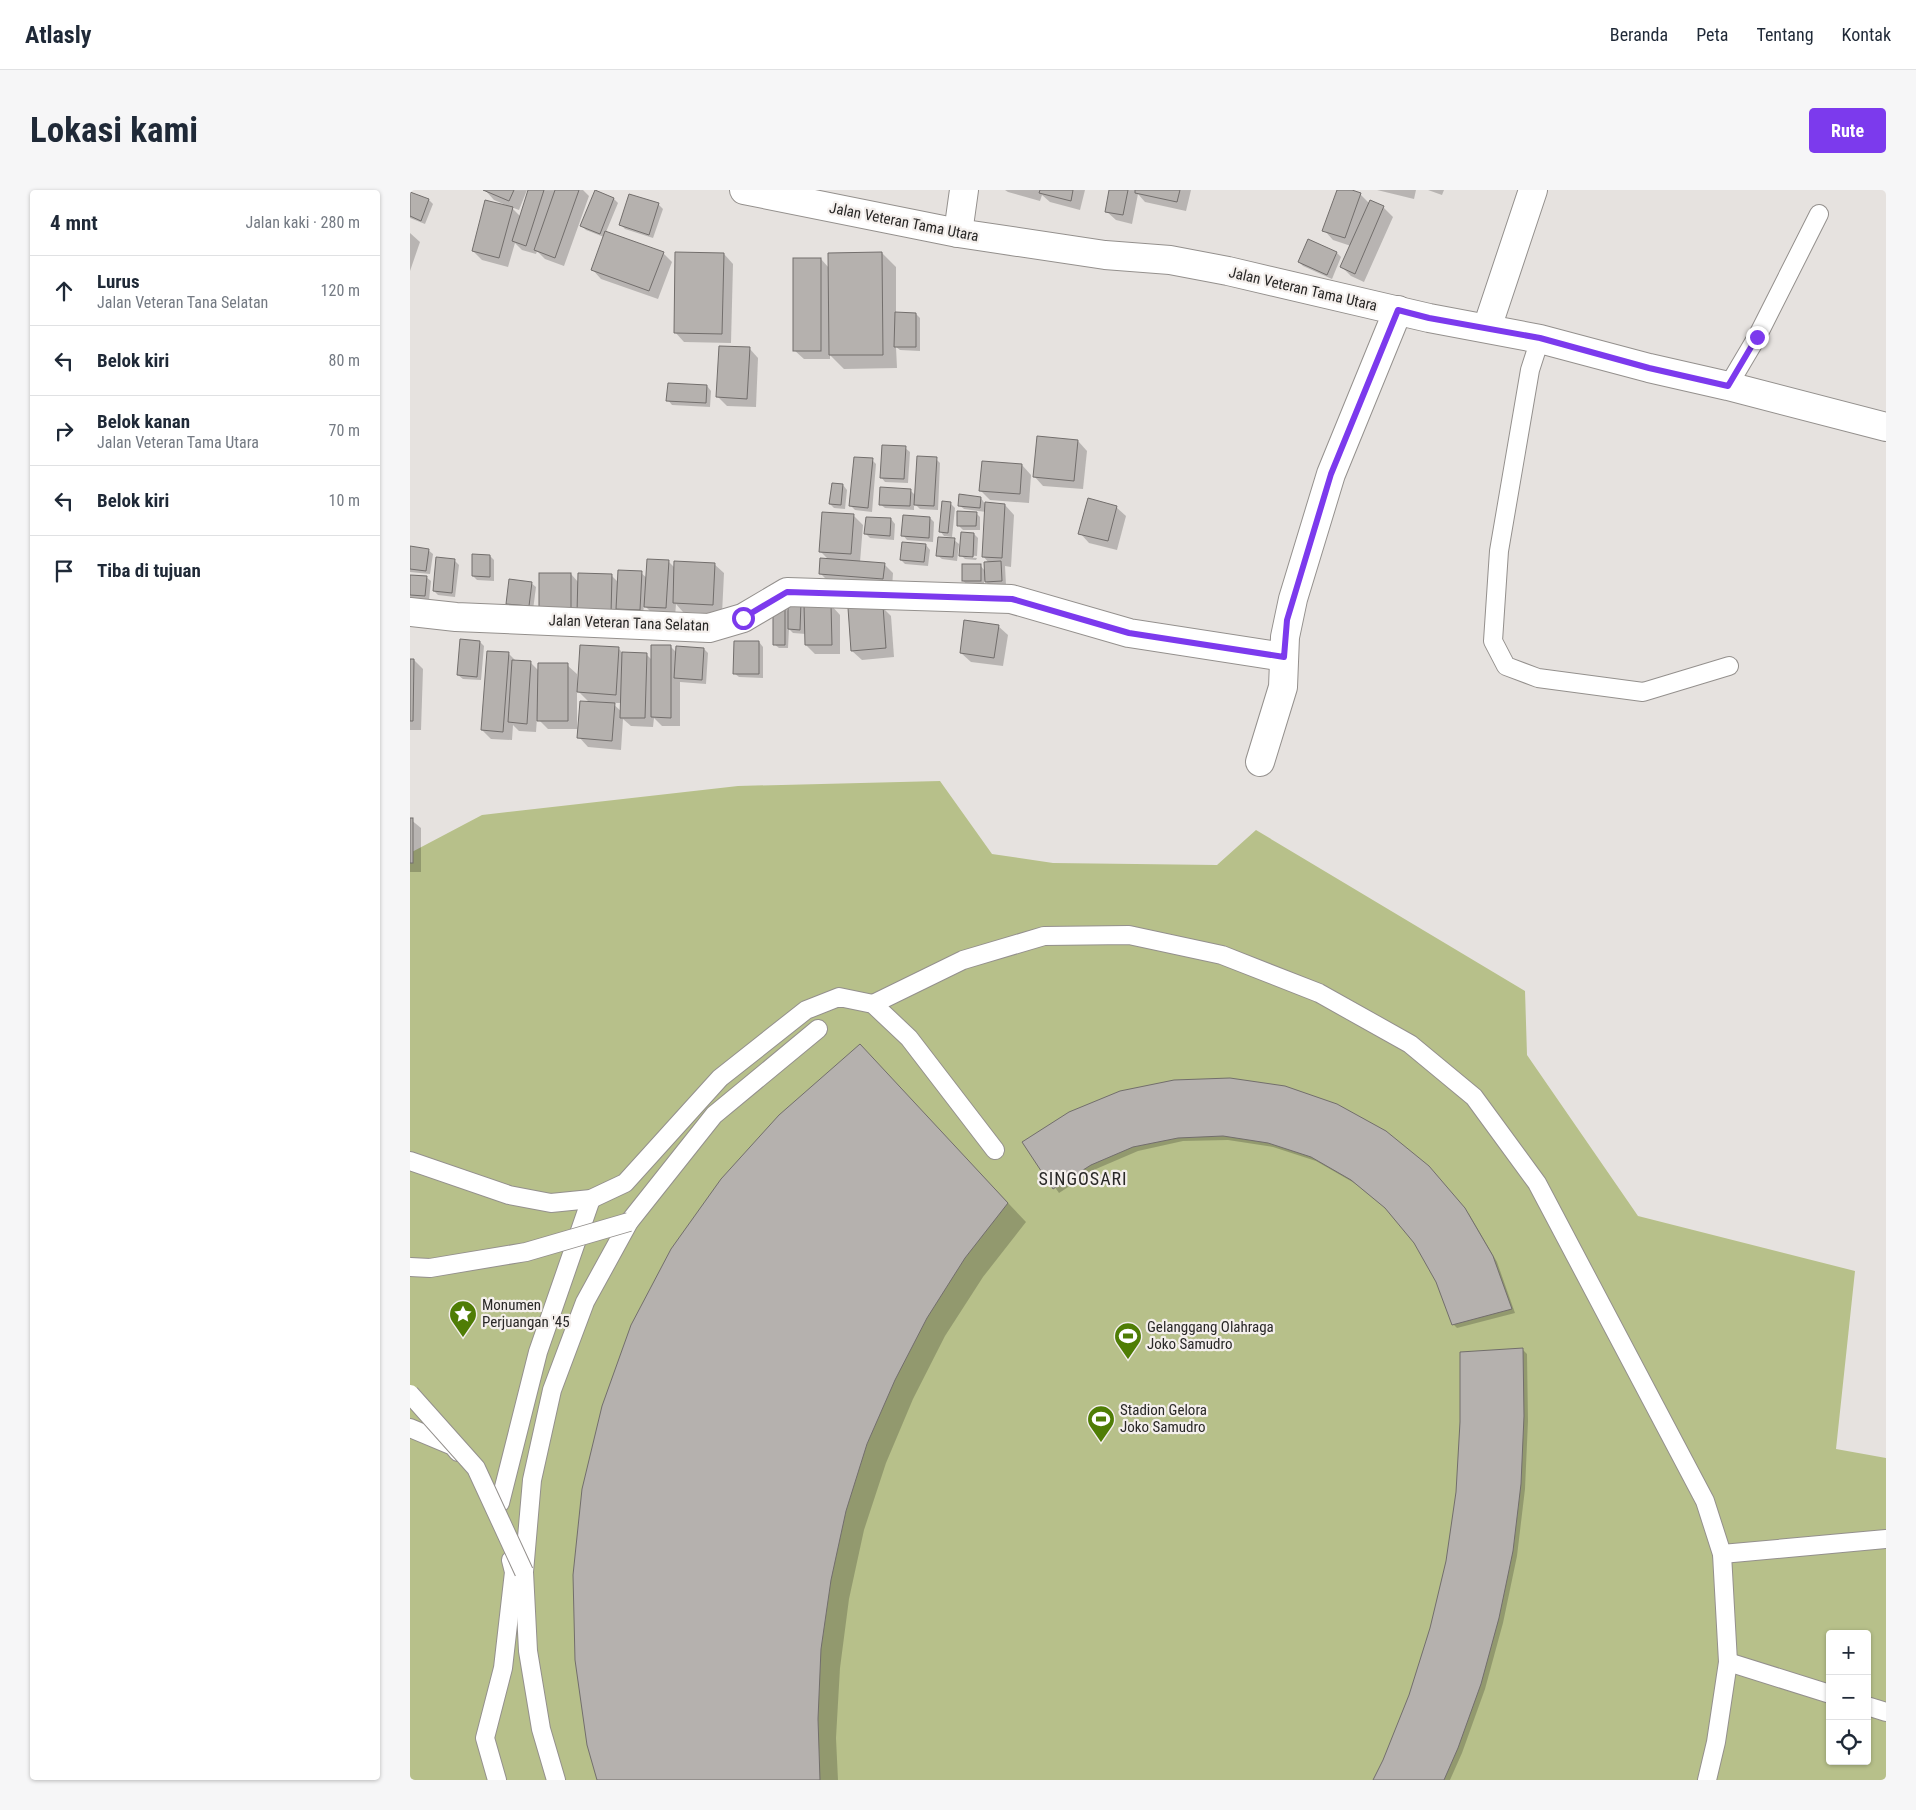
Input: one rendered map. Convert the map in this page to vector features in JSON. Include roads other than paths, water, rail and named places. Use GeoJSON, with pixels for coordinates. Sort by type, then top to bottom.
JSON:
{"type":"FeatureCollection","features":[{"type":"Feature","properties":{"kind":"street","name":"Jalan Veteran Tama Utara"},"geometry":{"type":"LineString","coordinates":[[744,190],[958,233],[1105,255],[1170,260],[1228,271],[1429,318],[1540,338],[1649,368],[1728,386],[1886,428]]}},
{"type":"Feature","properties":{"kind":"street"},"geometry":{"type":"LineString","coordinates":[[958,233],[964,190]]}},
{"type":"Feature","properties":{"kind":"street"},"geometry":{"type":"LineString","coordinates":[[1487,328],[1533,190]]}},
{"type":"Feature","properties":{"kind":"street"},"geometry":{"type":"LineString","coordinates":[[1260,762],[1283,687],[1287,620],[1331,474],[1398,310]]}},
{"type":"Feature","properties":{"kind":"street","name":"Jalan Veteran Tana Selatan"},"geometry":{"type":"LineString","coordinates":[[410,612],[456,617],[709,628],[743,618],[787,592],[1012,599],[1129,633],[1284,657]]}},
{"type":"Feature","properties":{"kind":"lane"},"geometry":{"type":"LineString","coordinates":[[1728,386],[1757,337],[1818,214]]}},
{"type":"Feature","properties":{"kind":"lane"},"geometry":{"type":"LineString","coordinates":[[1540,338],[1530,370],[1499,551],[1493,641],[1506,666],[1538,678],[1643,692],[1729,666]]}},
{"type":"Feature","properties":{"kind":"lane"},"geometry":{"type":"LineString","coordinates":[[873,1004],[963,960],[1044,936],[1129,935],[1222,955],[1319,993],[1410,1044],[1474,1097],[1536,1183],[1705,1501],[1722,1554],[1728,1662],[1716,1742],[1707,1780]]}},
{"type":"Feature","properties":{"kind":"lane"},"geometry":{"type":"LineString","coordinates":[[410,1161],[509,1195],[551,1203],[590,1199],[625,1183],[720,1078],[806,1010],[839,997],[873,1004],[909,1038],[995,1150]]}},
{"type":"Feature","properties":{"kind":"lane"},"geometry":{"type":"LineString","coordinates":[[556,1780],[542,1729],[528,1651],[524,1572],[532,1480],[552,1390],[585,1302],[629,1222],[714,1115],[818,1029]]}},
{"type":"Feature","properties":{"kind":"lane"},"geometry":{"type":"LineString","coordinates":[[497,1780],[485,1738],[503,1668],[514,1572],[500,1503],[538,1352],[590,1199]]}},
{"type":"Feature","properties":{"kind":"lane"},"geometry":{"type":"LineString","coordinates":[[410,1267],[430,1268],[526,1252],[629,1222]]}},
{"type":"Feature","properties":{"kind":"lane"},"geometry":{"type":"LineString","coordinates":[[410,1394],[476,1468],[524,1572]]}},
{"type":"Feature","properties":{"kind":"lane"},"geometry":{"type":"LineString","coordinates":[[410,1428],[453,1446],[500,1503]]}},
{"type":"Feature","properties":{"kind":"lane"},"geometry":{"type":"LineString","coordinates":[[1722,1554],[1886,1539]]}},
{"type":"Feature","properties":{"kind":"lane"},"geometry":{"type":"LineString","coordinates":[[1728,1662],[1826,1693]]}},
{"type":"Feature","properties":{"kind":"lane"},"geometry":{"type":"LineString","coordinates":[[1871,1707],[1886,1712]]}},
{"type":"Feature","properties":{"kind":"place","name":"Monumen Perjuangan '45"},"geometry":{"type":"Point","coordinates":[463,1338]}},
{"type":"Feature","properties":{"kind":"place","name":"Gelanggang Olahraga Joko Samudro"},"geometry":{"type":"Point","coordinates":[1128,1360]}},
{"type":"Feature","properties":{"kind":"place","name":"Stadion Gelora Joko Samudro"},"geometry":{"type":"Point","coordinates":[1101,1443]}},
{"type":"Feature","properties":{"kind":"district","name":"SINGOSARI"},"geometry":{"type":"Point","coordinates":[1083,1179]}}]}
